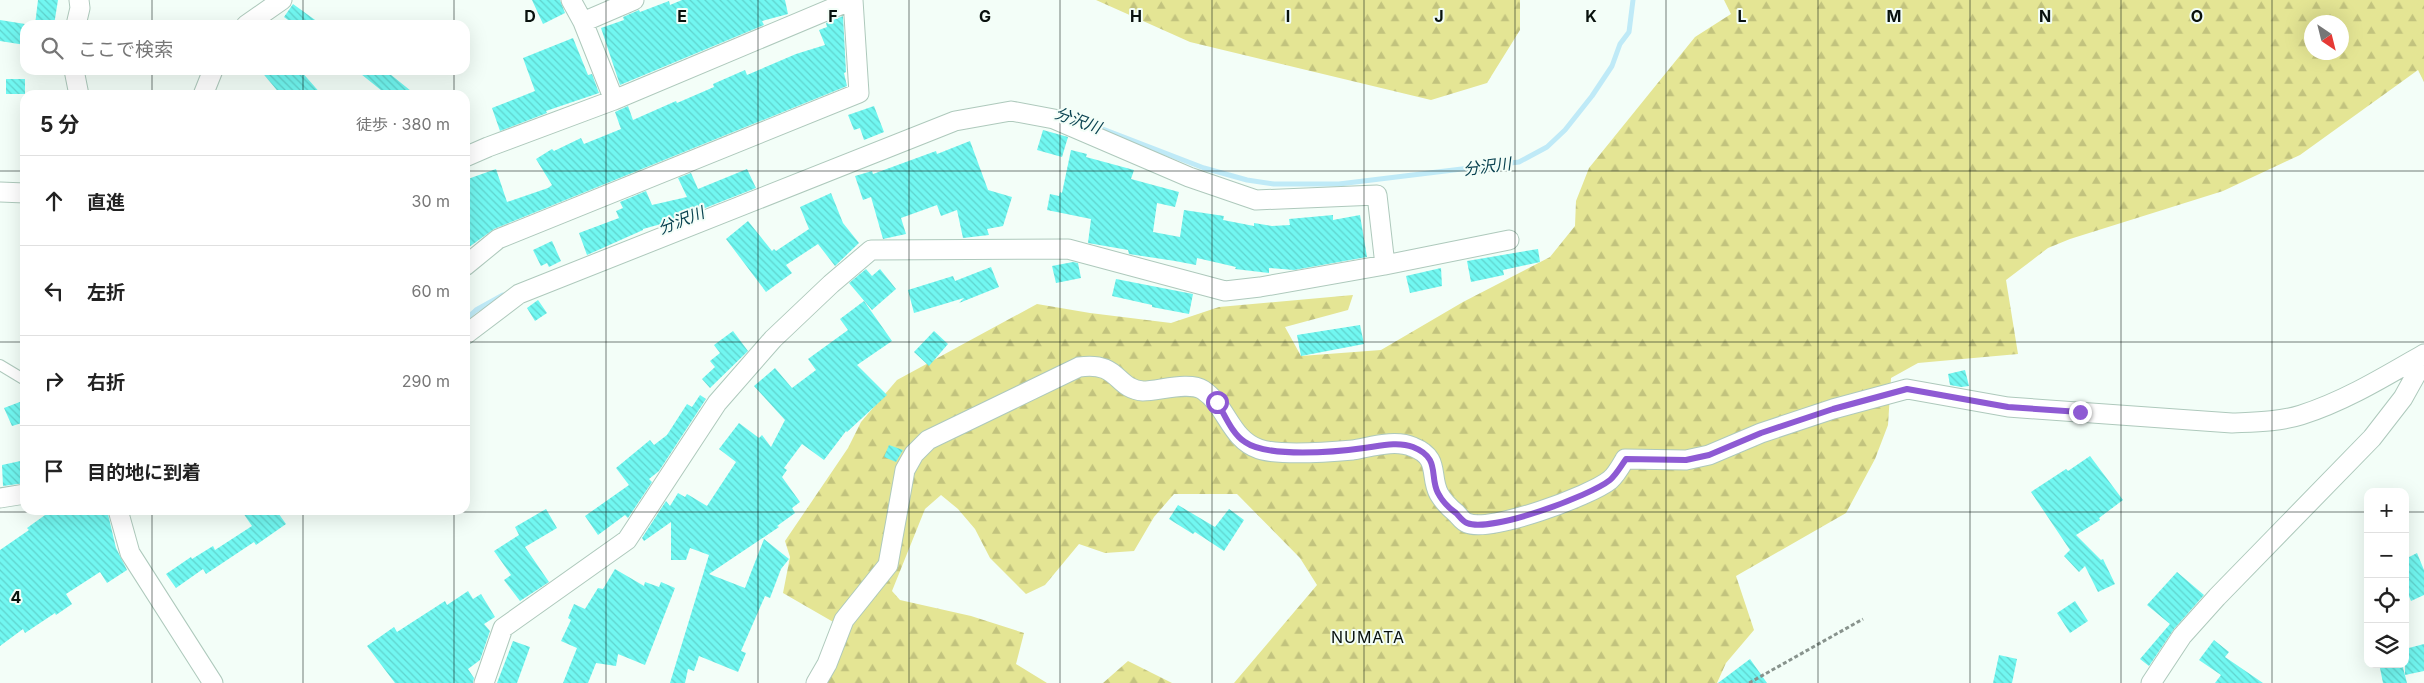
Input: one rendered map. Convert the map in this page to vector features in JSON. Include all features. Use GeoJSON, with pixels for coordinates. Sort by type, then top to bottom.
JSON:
{"type":"FeatureCollection","features":[{"type":"Feature","properties":{"kind":"street"},"geometry":{"type":"LineString","coordinates":[[77,20],[80,8],[79,0]]}},
{"type":"Feature","properties":{"kind":"street"},"geometry":{"type":"LineString","coordinates":[[253,20],[282,0]]}},
{"type":"Feature","properties":{"kind":"street"},"geometry":{"type":"LineString","coordinates":[[571,0],[583,22],[614,100]]}},
{"type":"Feature","properties":{"kind":"street"},"geometry":{"type":"LineString","coordinates":[[583,22],[634,0]]}},
{"type":"Feature","properties":{"kind":"street"},"geometry":{"type":"LineString","coordinates":[[470,155],[488,146],[614,100],[852,0],[859,93],[498,239],[470,262]]}},
{"type":"Feature","properties":{"kind":"street"},"geometry":{"type":"LineString","coordinates":[[75,75],[78,90]]}},
{"type":"Feature","properties":{"kind":"street"},"geometry":{"type":"LineString","coordinates":[[205,90],[211,75]]}},
{"type":"Feature","properties":{"kind":"street"},"geometry":{"type":"LineString","coordinates":[[470,331],[519,294],[955,122],[1011,111],[1054,119],[1189,177],[1256,200],[1377,195],[1385,266]]}},
{"type":"Feature","properties":{"kind":"street"},"geometry":{"type":"LineString","coordinates":[[1,192],[20,193]]}},
{"type":"Feature","properties":{"kind":"street"},"geometry":{"type":"LineString","coordinates":[[484,683],[503,628],[627,540],[717,403],[774,339],[831,284],[871,250],[1068,249],[1225,291],[1385,266],[1509,240]]}},
{"type":"Feature","properties":{"kind":"street"},"geometry":{"type":"LineString","coordinates":[[816,683],[827,664],[844,620],[888,565],[905,470],[914,454],[928,440],[1079,367],[1094,365],[1111,370],[1129,387],[1143,391],[1181,387],[1201,388],[1217,402],[1236,433],[1244,442],[1259,449],[1276,452],[1351,450],[1397,444],[1413,447],[1428,458],[1434,467],[1438,492],[1448,506],[1467,523],[1483,525],[1539,512],[1585,495],[1611,480],[1626,459],[1686,460],[1709,455],[1761,433],[1907,389],[2008,407],[2232,423],[2299,416],[2362,390],[2424,354]]}},
{"type":"Feature","properties":{"kind":"street"},"geometry":{"type":"LineString","coordinates":[[2151,683],[2182,636],[2237,576],[2372,438],[2403,398],[2424,360]]}},
{"type":"Feature","properties":{"kind":"street"},"geometry":{"type":"LineString","coordinates":[[2403,398],[2424,388]]}},
{"type":"Feature","properties":{"kind":"street"},"geometry":{"type":"LineString","coordinates":[[0,498],[20,495]]}},
{"type":"Feature","properties":{"kind":"street"},"geometry":{"type":"LineString","coordinates":[[119,515],[130,553],[213,683]]}},
{"type":"Feature","properties":{"kind":"lane"},"geometry":{"type":"LineString","coordinates":[[0,365],[20,377]]}},
{"type":"Feature","properties":{"kind":"path"},"geometry":{"type":"LineString","coordinates":[[1749,683],[1863,619]]}},
{"type":"Feature","properties":{"kind":"green space"},"geometry":{"type":"Polygon","coordinates":[[[1096,0],[1520,0],[1520,30],[1487,83],[1431,100],[1190,42],[1096,0]]]}},
{"type":"Feature","properties":{"kind":"green space"},"geometry":{"type":"Polygon","coordinates":[[[1724,0],[2424,0],[2424,82],[2418,70],[2300,155],[2223,191],[2070,239],[2048,248],[2006,280],[2018,354],[1918,363],[1891,378],[1888,425],[1875,459],[1846,513],[1736,576],[1754,630],[1726,663],[1717,683],[1234,683],[1317,585],[1300,558],[1237,494],[1174,494],[1154,517],[1134,551],[1105,553],[1079,544],[1045,585],[1026,594],[990,558],[975,529],[958,509],[941,495],[925,509],[892,591],[900,600],[971,616],[1024,633],[1016,664],[1047,683],[821,683],[835,623],[783,593],[790,557],[785,541],[848,448],[861,422],[897,380],[1037,304],[1171,323],[1219,307],[1353,295],[1348,310],[1285,327],[1301,356],[1381,350],[1463,302],[1550,257],[1575,226],[1576,201],[1589,168],[1695,37],[1731,14],[1724,0]]]}},
{"type":"Feature","properties":{"kind":"green space"},"geometry":{"type":"Polygon","coordinates":[[[1128,661],[1172,683],[1103,683],[1128,661]]]}},
{"type":"Feature","properties":{"kind":"building"},"geometry":{"type":"Polygon","coordinates":[[[38,0],[58,0],[55,20],[36,20],[38,0]]]}},
{"type":"Feature","properties":{"kind":"building"},"geometry":{"type":"Polygon","coordinates":[[[532,0],[560,0],[565,13],[543,24],[532,0]]]}},
{"type":"Feature","properties":{"kind":"building"},"geometry":{"type":"Polygon","coordinates":[[[682,0],[785,0],[788,14],[762,21],[764,25],[620,85],[601,28],[624,20],[623,17],[639,10],[640,12],[669,1],[670,5],[682,0]]]}},
{"type":"Feature","properties":{"kind":"building"},"geometry":{"type":"Polygon","coordinates":[[[293,4],[315,20],[288,20],[284,17],[293,4]]]}},
{"type":"Feature","properties":{"kind":"building"},"geometry":{"type":"Polygon","coordinates":[[[843,16],[846,72],[844,73],[847,86],[494,229],[470,246],[470,178],[496,169],[507,202],[548,188],[552,185],[536,159],[552,149],[554,151],[581,138],[584,144],[621,129],[615,112],[628,106],[633,120],[714,87],[713,84],[745,70],[747,75],[796,54],[825,45],[819,30],[827,27],[826,23],[843,16]]]}},
{"type":"Feature","properties":{"kind":"building"},"geometry":{"type":"Polygon","coordinates":[[[0,20],[20,23],[20,44],[0,41],[0,20]]]}},
{"type":"Feature","properties":{"kind":"building"},"geometry":{"type":"Polygon","coordinates":[[[573,38],[588,75],[592,74],[599,93],[546,111],[547,113],[500,131],[492,108],[535,91],[523,58],[573,38]]]}},
{"type":"Feature","properties":{"kind":"building"},"geometry":{"type":"Polygon","coordinates":[[[264,75],[304,75],[318,90],[277,90],[264,75]]]}},
{"type":"Feature","properties":{"kind":"building"},"geometry":{"type":"Polygon","coordinates":[[[362,75],[391,75],[410,90],[381,90],[362,75]]]}},
{"type":"Feature","properties":{"kind":"building"},"geometry":{"type":"Polygon","coordinates":[[[6,79],[25,79],[25,90],[20,90],[20,94],[6,94],[6,79]]]}},
{"type":"Feature","properties":{"kind":"building"},"geometry":{"type":"Polygon","coordinates":[[[874,106],[884,132],[864,140],[860,128],[854,130],[848,115],[874,106]]]}},
{"type":"Feature","properties":{"kind":"building"},"geometry":{"type":"Polygon","coordinates":[[[1043,130],[1068,137],[1062,157],[1037,150],[1043,130]]]}},
{"type":"Feature","properties":{"kind":"building"},"geometry":{"type":"Polygon","coordinates":[[[970,141],[988,190],[1012,197],[1003,226],[987,229],[989,235],[963,238],[957,210],[941,216],[937,205],[901,218],[906,234],[883,239],[871,197],[863,200],[855,176],[872,171],[873,174],[936,151],[937,154],[970,141]]]}},
{"type":"Feature","properties":{"kind":"building"},"geometry":{"type":"Polygon","coordinates":[[[1071,150],[1087,154],[1086,157],[1134,170],[1131,179],[1179,192],[1175,207],[1157,203],[1153,232],[1180,237],[1184,210],[1224,216],[1223,220],[1254,226],[1254,223],[1272,226],[1290,225],[1289,219],[1333,215],[1333,220],[1360,215],[1367,257],[1294,270],[1269,268],[1269,273],[1235,269],[1236,267],[1197,258],[1196,265],[1129,254],[1128,250],[1088,243],[1091,219],[1047,210],[1050,194],[1059,196],[1060,192],[1062,193],[1071,150]]]}},
{"type":"Feature","properties":{"kind":"building"},"geometry":{"type":"Polygon","coordinates":[[[747,169],[756,188],[672,221],[643,229],[587,255],[579,233],[619,218],[616,211],[623,208],[620,202],[646,191],[652,205],[687,197],[678,178],[691,173],[698,189],[747,169]]]}},
{"type":"Feature","properties":{"kind":"building"},"geometry":{"type":"Polygon","coordinates":[[[831,193],[843,223],[859,243],[835,266],[818,244],[786,265],[792,273],[766,292],[726,239],[748,221],[772,251],[774,249],[776,251],[809,229],[800,207],[831,193]]]}},
{"type":"Feature","properties":{"kind":"building"},"geometry":{"type":"Polygon","coordinates":[[[552,241],[561,261],[549,267],[547,263],[541,266],[533,250],[552,241]]]}},
{"type":"Feature","properties":{"kind":"building"},"geometry":{"type":"Polygon","coordinates":[[[1538,249],[1540,262],[1503,270],[1504,275],[1471,282],[1467,261],[1538,249]]]}},
{"type":"Feature","properties":{"kind":"building"},"geometry":{"type":"Polygon","coordinates":[[[1073,262],[1078,263],[1081,278],[1056,283],[1052,266],[1073,262]]]}},
{"type":"Feature","properties":{"kind":"building"},"geometry":{"type":"Polygon","coordinates":[[[991,267],[999,287],[959,303],[964,298],[914,313],[908,290],[953,276],[955,281],[991,267]]]}},
{"type":"Feature","properties":{"kind":"building"},"geometry":{"type":"Polygon","coordinates":[[[1441,268],[1442,286],[1410,293],[1406,276],[1441,268]]]}},
{"type":"Feature","properties":{"kind":"building"},"geometry":{"type":"Polygon","coordinates":[[[866,269],[872,276],[880,269],[896,289],[872,310],[849,283],[866,269]]]}},
{"type":"Feature","properties":{"kind":"building"},"geometry":{"type":"Polygon","coordinates":[[[1116,279],[1193,294],[1189,314],[1152,307],[1152,305],[1112,296],[1116,279]]]}},
{"type":"Feature","properties":{"kind":"building"},"geometry":{"type":"Polygon","coordinates":[[[538,300],[547,313],[535,321],[527,308],[538,300]]]}},
{"type":"Feature","properties":{"kind":"building"},"geometry":{"type":"Polygon","coordinates":[[[864,301],[892,341],[857,365],[887,395],[846,431],[824,460],[802,444],[784,468],[787,470],[782,477],[800,502],[792,508],[795,513],[777,526],[779,527],[709,574],[745,588],[764,539],[789,559],[781,569],[770,598],[765,596],[741,651],[746,653],[738,672],[699,656],[694,671],[688,669],[685,683],[670,683],[709,555],[690,548],[686,560],[671,560],[671,522],[644,541],[642,538],[666,501],[670,506],[678,493],[685,497],[687,494],[707,506],[736,462],[719,449],[739,423],[759,438],[762,435],[771,447],[785,420],[754,386],[775,368],[792,388],[816,370],[808,359],[848,330],[840,319],[864,301]]]}},
{"type":"Feature","properties":{"kind":"building"},"geometry":{"type":"Polygon","coordinates":[[[1360,325],[1364,344],[1301,356],[1297,335],[1360,325]]]}},
{"type":"Feature","properties":{"kind":"building"},"geometry":{"type":"Polygon","coordinates":[[[733,331],[748,351],[710,388],[702,379],[715,367],[710,361],[720,353],[714,345],[733,331]]]}},
{"type":"Feature","properties":{"kind":"building"},"geometry":{"type":"Polygon","coordinates":[[[934,331],[948,344],[929,366],[914,352],[934,331]]]}},
{"type":"Feature","properties":{"kind":"building"},"geometry":{"type":"Polygon","coordinates":[[[1965,370],[1969,386],[1950,385],[1948,374],[1965,370]]]}},
{"type":"Feature","properties":{"kind":"building"},"geometry":{"type":"Polygon","coordinates":[[[700,395],[706,399],[659,471],[649,479],[652,482],[628,518],[625,515],[598,535],[585,516],[629,485],[616,468],[650,440],[654,445],[667,435],[687,404],[692,407],[700,395]]]}},
{"type":"Feature","properties":{"kind":"building"},"geometry":{"type":"Polygon","coordinates":[[[20,402],[20,424],[12,426],[4,408],[20,402]]]}},
{"type":"Feature","properties":{"kind":"building"},"geometry":{"type":"Polygon","coordinates":[[[889,445],[903,450],[896,462],[884,457],[889,445]]]}},
{"type":"Feature","properties":{"kind":"building"},"geometry":{"type":"Polygon","coordinates":[[[2090,456],[2123,500],[2099,518],[2100,520],[2076,535],[2101,560],[2103,559],[2115,584],[2098,592],[2085,566],[2079,572],[2064,556],[2070,550],[2031,492],[2090,456]]]}},
{"type":"Feature","properties":{"kind":"building"},"geometry":{"type":"Polygon","coordinates":[[[20,461],[20,484],[3,486],[2,465],[20,461]]]}},
{"type":"Feature","properties":{"kind":"building"},"geometry":{"type":"Polygon","coordinates":[[[1178,505],[1215,527],[1229,509],[1244,520],[1224,551],[1195,532],[1193,534],[1169,519],[1178,505]]]}},
{"type":"Feature","properties":{"kind":"building"},"geometry":{"type":"Polygon","coordinates":[[[546,509],[557,528],[525,547],[549,582],[520,601],[504,580],[511,575],[494,551],[519,535],[515,527],[546,509]]]}},
{"type":"Feature","properties":{"kind":"building"},"geometry":{"type":"Polygon","coordinates":[[[45,515],[108,515],[116,548],[127,570],[107,583],[100,572],[66,594],[72,604],[25,633],[23,629],[0,646],[0,550],[29,530],[27,528],[45,515]]]}},
{"type":"Feature","properties":{"kind":"building"},"geometry":{"type":"Polygon","coordinates":[[[244,515],[280,515],[286,524],[256,545],[254,542],[206,574],[203,569],[176,588],[166,574],[191,557],[192,559],[213,546],[215,550],[252,526],[244,515]]]}},
{"type":"Feature","properties":{"kind":"building"},"geometry":{"type":"Polygon","coordinates":[[[2417,553],[2424,570],[2424,595],[2411,601],[2409,596],[2409,557],[2417,553]]]}},
{"type":"Feature","properties":{"kind":"building"},"geometry":{"type":"Polygon","coordinates":[[[615,569],[644,586],[645,582],[659,587],[661,582],[675,588],[645,665],[618,654],[616,666],[596,663],[588,683],[563,683],[577,648],[561,641],[571,620],[568,618],[574,604],[585,609],[598,588],[603,589],[615,569]]]}},
{"type":"Feature","properties":{"kind":"building"},"geometry":{"type":"Polygon","coordinates":[[[2177,572],[2204,595],[2174,629],[2149,666],[2140,659],[2170,624],[2147,605],[2177,572]]]}},
{"type":"Feature","properties":{"kind":"building"},"geometry":{"type":"Polygon","coordinates":[[[468,591],[473,599],[481,594],[495,617],[484,624],[490,631],[480,660],[468,669],[474,678],[473,683],[395,683],[367,646],[394,627],[397,632],[445,601],[447,605],[468,591]]]}},
{"type":"Feature","properties":{"kind":"building"},"geometry":{"type":"Polygon","coordinates":[[[2075,601],[2088,621],[2070,633],[2057,613],[2075,601]]]}},
{"type":"Feature","properties":{"kind":"building"},"geometry":{"type":"Polygon","coordinates":[[[2214,640],[2229,652],[2225,657],[2263,683],[2215,683],[2221,675],[2199,660],[2214,640]]]}},
{"type":"Feature","properties":{"kind":"building"},"geometry":{"type":"Polygon","coordinates":[[[513,641],[530,647],[517,683],[497,683],[513,641]]]}},
{"type":"Feature","properties":{"kind":"building"},"geometry":{"type":"Polygon","coordinates":[[[2424,644],[2424,671],[2405,675],[2405,668],[2409,668],[2409,648],[2424,644]]]}},
{"type":"Feature","properties":{"kind":"building"},"geometry":{"type":"Polygon","coordinates":[[[1999,655],[2017,659],[2012,683],[1993,683],[1999,655]]]}},
{"type":"Feature","properties":{"kind":"building"},"geometry":{"type":"Polygon","coordinates":[[[1750,659],[1767,683],[1718,683],[1750,659]]]}},
{"type":"Feature","properties":{"kind":"building"},"geometry":{"type":"Polygon","coordinates":[[[2380,668],[2403,668],[2407,683],[2383,683],[2380,668]]]}},
{"type":"Feature","properties":{"kind":"waterway","name":"分沢川"},"geometry":{"type":"LineString","coordinates":[[1069,116],[1204,168],[1247,180],[1274,184],[1339,184],[1519,162],[1547,147],[1565,130],[1592,96],[1612,66],[1620,44],[1629,32],[1633,0]]}},
{"type":"Feature","properties":{"kind":"waterway","name":"分沢川"},"geometry":{"type":"LineString","coordinates":[[470,315],[503,295]]}},
{"type":"Feature","properties":{"kind":"district","name":"NUMATA"},"geometry":{"type":"Point","coordinates":[1368,637]}},
{"type":"Feature","properties":{"kind":"route"},"geometry":{"type":"LineString","coordinates":[[1217,402],[1236,433],[1244,442],[1259,449],[1276,452],[1351,450],[1397,444],[1413,447],[1428,458],[1434,467],[1438,492],[1448,506],[1467,523],[1483,525],[1539,512],[1585,495],[1611,480],[1626,459],[1686,460],[1709,455],[1761,433],[1833,409],[1907,389],[2008,407],[2080,412]]}}]}
